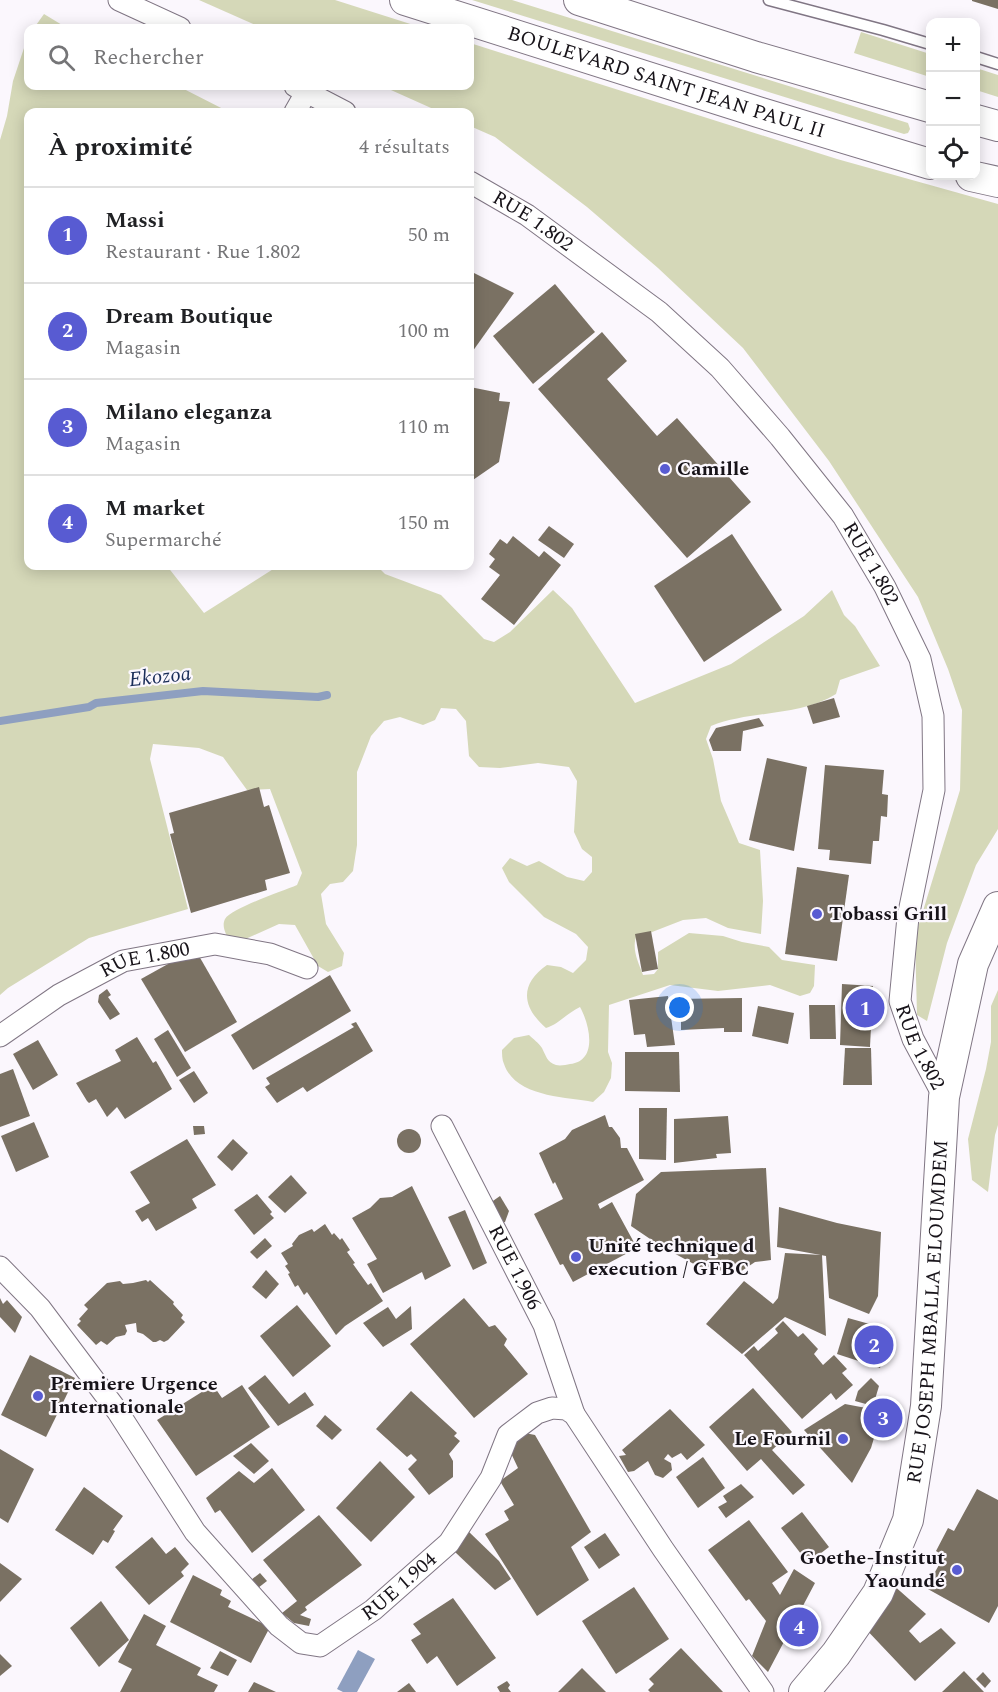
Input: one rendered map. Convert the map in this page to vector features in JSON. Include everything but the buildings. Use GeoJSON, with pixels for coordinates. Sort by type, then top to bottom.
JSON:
{"type":"FeatureCollection","features":[{"type":"Feature","properties":{"kind":"main road","name":"BOULEVARD SAINT JEAN PAUL II"},"geometry":{"type":"LineString","coordinates":[[405,0],[926,163]]}},
{"type":"Feature","properties":{"kind":"main road"},"geometry":{"type":"LineString","coordinates":[[579,0],[618,6],[756,57],[926,106]]}},
{"type":"Feature","properties":{"kind":"main road"},"geometry":{"type":"LineString","coordinates":[[980,121],[998,126]]}},
{"type":"Feature","properties":{"kind":"main road"},"geometry":{"type":"LineString","coordinates":[[980,178],[998,182]]}},
{"type":"Feature","properties":{"kind":"main road","name":"RUE JOSEPH MBALLA ELOUMDEM"},"geometry":{"type":"LineString","coordinates":[[804,1692],[836,1654],[878,1593],[908,1520],[926,1406],[944,1097],[973,964],[998,907]]}},
{"type":"Feature","properties":{"kind":"street"},"geometry":{"type":"LineString","coordinates":[[119,0],[171,24]]}},
{"type":"Feature","properties":{"kind":"street"},"geometry":{"type":"LineString","coordinates":[[296,108],[300,90]]}},
{"type":"Feature","properties":{"kind":"street"},"geometry":{"type":"LineString","coordinates":[[305,90],[338,108]]}},
{"type":"Feature","properties":{"kind":"street","name":"RUE 1.802"},"geometry":{"type":"LineString","coordinates":[[474,184],[527,215],[650,305],[720,368],[780,437],[843,516],[885,587],[920,659],[933,717],[934,790],[908,917],[900,1001],[913,1039],[944,1097]]}},
{"type":"Feature","properties":{"kind":"street","name":"RUE 1.800"},"geometry":{"type":"LineString","coordinates":[[0,1036],[59,995],[123,961],[215,944],[270,954],[307,968]]}},
{"type":"Feature","properties":{"kind":"street","name":"RUE 1.906"},"geometry":{"type":"LineString","coordinates":[[442,1126],[544,1325],[574,1414]]}},
{"type":"Feature","properties":{"kind":"street","name":"RUE 1.904"},"geometry":{"type":"LineString","coordinates":[[0,1267],[40,1308],[118,1412],[195,1532],[279,1626],[301,1643],[320,1646],[364,1616],[449,1543],[491,1478],[508,1435],[537,1413],[552,1408],[566,1409],[574,1414]]}},
{"type":"Feature","properties":{"kind":"street"},"geometry":{"type":"LineString","coordinates":[[574,1414],[663,1550],[763,1692]]}},
{"type":"Feature","properties":{"kind":"lane"},"geometry":{"type":"LineString","coordinates":[[769,0],[926,43]]}},
{"type":"Feature","properties":{"kind":"lane"},"geometry":{"type":"LineString","coordinates":[[980,59],[998,64]]}},
{"type":"Feature","properties":{"kind":"green space"},"geometry":{"type":"Polygon","coordinates":[[[199,0],[335,0],[410,24],[253,24],[199,0]]]}},
{"type":"Feature","properties":{"kind":"green space"},"geometry":{"type":"Polygon","coordinates":[[[472,0],[512,0],[908,123],[910,129],[904,134],[472,0]]]}},
{"type":"Feature","properties":{"kind":"green space"},"geometry":{"type":"Polygon","coordinates":[[[44,14],[60,24],[37,24],[44,14]]]}},
{"type":"Feature","properties":{"kind":"green space"},"geometry":{"type":"Polygon","coordinates":[[[861,32],[926,53],[926,76],[854,53],[861,32]]]}},
{"type":"Feature","properties":{"kind":"green space"},"geometry":{"type":"Polygon","coordinates":[[[474,44],[837,159],[998,204],[998,829],[976,865],[947,943],[927,1021],[917,1015],[915,937],[960,790],[962,710],[948,669],[918,597],[829,461],[743,348],[658,268],[587,207],[495,137],[474,128],[474,108],[431,108],[391,90],[474,90],[474,44]]]}},
{"type":"Feature","properties":{"kind":"green space"},"geometry":{"type":"Polygon","coordinates":[[[24,48],[24,90],[186,90],[221,108],[24,108],[24,570],[170,570],[204,613],[272,570],[381,570],[385,574],[441,595],[484,639],[494,642],[510,632],[553,590],[572,608],[635,703],[731,664],[804,616],[832,590],[844,615],[855,626],[880,666],[840,680],[836,694],[822,701],[791,710],[742,717],[711,726],[706,739],[713,759],[721,801],[739,843],[760,850],[763,901],[761,934],[728,928],[706,918],[683,920],[647,934],[637,934],[635,939],[636,955],[643,975],[654,974],[658,969],[658,952],[689,933],[723,936],[769,947],[782,960],[815,965],[814,986],[810,993],[800,996],[770,985],[718,991],[670,985],[609,1005],[608,1052],[612,1063],[611,1078],[604,1092],[593,1102],[542,1093],[519,1083],[510,1075],[502,1057],[502,1050],[514,1038],[529,1035],[541,1046],[549,1060],[558,1065],[579,1061],[588,1049],[589,1032],[580,1007],[546,1028],[532,1012],[527,995],[528,987],[538,972],[547,965],[561,967],[573,973],[586,960],[588,947],[576,934],[544,917],[509,882],[502,868],[510,858],[527,866],[539,861],[567,877],[584,881],[592,872],[592,857],[582,849],[574,832],[577,781],[569,767],[538,763],[500,768],[479,767],[469,756],[466,721],[456,709],[441,708],[435,720],[423,725],[400,717],[384,721],[371,736],[357,772],[357,845],[353,871],[343,882],[330,884],[321,894],[326,924],[344,953],[342,966],[328,972],[318,966],[295,925],[279,924],[241,941],[229,941],[225,931],[225,919],[247,905],[297,885],[302,873],[270,789],[247,790],[223,757],[199,748],[153,744],[150,759],[188,909],[89,938],[0,995],[0,140],[13,81],[24,48]]]}},
{"type":"Feature","properties":{"kind":"green space"},"geometry":{"type":"Polygon","coordinates":[[[980,69],[998,75],[998,97],[980,91],[980,69]]]}},
{"type":"Feature","properties":{"kind":"green space"},"geometry":{"type":"Polygon","coordinates":[[[998,990],[998,1125],[988,1192],[972,1180],[968,1139],[986,1069],[991,1042],[991,1006],[998,990]]]}},
{"type":"Feature","properties":{"kind":"water"},"geometry":{"type":"Polygon","coordinates":[[[358,1650],[375,1659],[357,1692],[343,1692],[337,1689],[358,1650]]]}},
{"type":"Feature","properties":{"kind":"waterway","name":"Ekozoa"},"geometry":{"type":"LineString","coordinates":[[0,721],[89,707],[96,703],[203,691],[318,697],[327,695]]}},
{"type":"Feature","properties":{"kind":"place","name":"Camille"},"geometry":{"type":"Point","coordinates":[665,469]}},
{"type":"Feature","properties":{"kind":"place","name":"Tobassi Grill"},"geometry":{"type":"Point","coordinates":[817,914]}},
{"type":"Feature","properties":{"kind":"place","name":"Massi"},"geometry":{"type":"Point","coordinates":[865,1008]}},
{"type":"Feature","properties":{"kind":"place","name":"Unité technique d execution / GFBC"},"geometry":{"type":"Point","coordinates":[576,1257]}},
{"type":"Feature","properties":{"kind":"place","name":"Dream Boutique"},"geometry":{"type":"Point","coordinates":[874,1345]}},
{"type":"Feature","properties":{"kind":"place","name":"Premiere Urgence Internationale"},"geometry":{"type":"Point","coordinates":[38,1396]}},
{"type":"Feature","properties":{"kind":"place","name":"Milano eleganza"},"geometry":{"type":"Point","coordinates":[883,1418]}},
{"type":"Feature","properties":{"kind":"place","name":"Le Fournil"},"geometry":{"type":"Point","coordinates":[843,1439]}},
{"type":"Feature","properties":{"kind":"place","name":"Goethe-Institut Yaoundé"},"geometry":{"type":"Point","coordinates":[957,1570]}},
{"type":"Feature","properties":{"kind":"place","name":"M market"},"geometry":{"type":"Point","coordinates":[799,1627]}}]}
